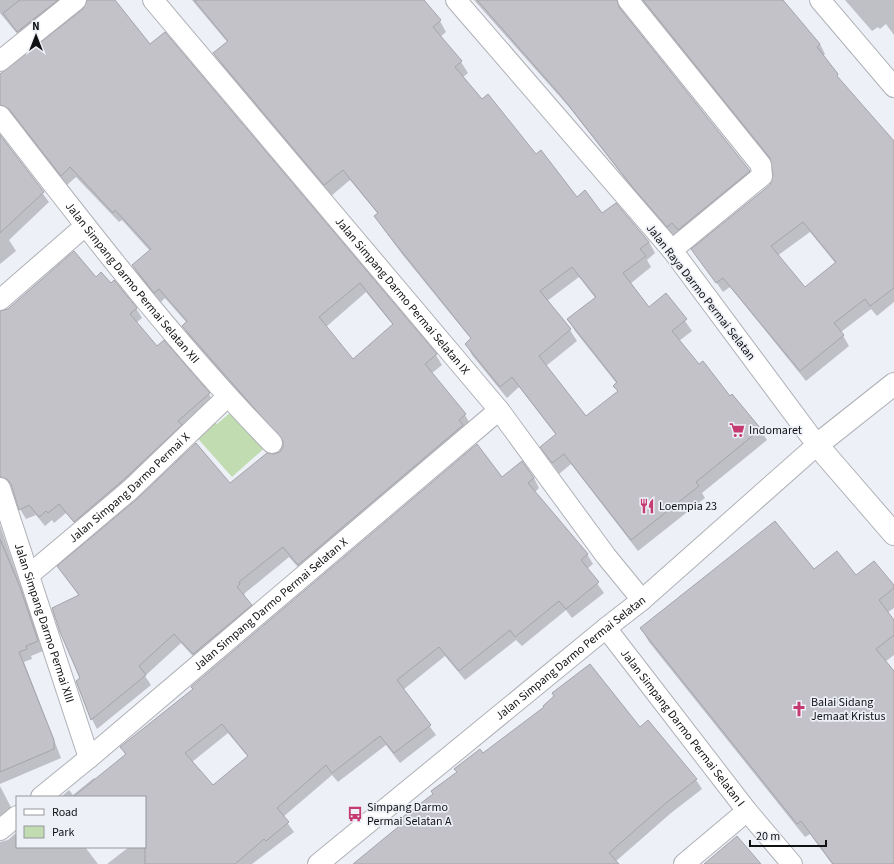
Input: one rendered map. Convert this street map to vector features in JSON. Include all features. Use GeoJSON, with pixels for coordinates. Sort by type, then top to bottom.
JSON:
{"type":"FeatureCollection","features":[{"type":"Feature","properties":{"kind":"street"},"geometry":{"type":"LineString","coordinates":[[0,61],[76,0]]}},
{"type":"Feature","properties":{"kind":"street","name":"Jalan Simpang Darmo Permai Selatan IX"},"geometry":{"type":"LineString","coordinates":[[153,0],[499,410],[606,556],[642,600]]}},
{"type":"Feature","properties":{"kind":"street","name":"Jalan Raya Darmo Permai Selatan"},"geometry":{"type":"LineString","coordinates":[[456,0],[672,250],[817,446],[894,534]]}},
{"type":"Feature","properties":{"kind":"street"},"geometry":{"type":"LineString","coordinates":[[628,0],[762,165],[762,176],[672,250]]}},
{"type":"Feature","properties":{"kind":"street"},"geometry":{"type":"LineString","coordinates":[[820,0],[894,87]]}},
{"type":"Feature","properties":{"kind":"street","name":"Jalan Simpang Darmo Permai Selatan XII"},"geometry":{"type":"LineString","coordinates":[[0,116],[84,226],[227,397],[272,443]]}},
{"type":"Feature","properties":{"kind":"street"},"geometry":{"type":"LineString","coordinates":[[0,300],[84,226]]}},
{"type":"Feature","properties":{"kind":"street"},"geometry":{"type":"LineString","coordinates":[[817,446],[894,384]]}},
{"type":"Feature","properties":{"kind":"street","name":"Jalan Simpang Darmo Permai X"},"geometry":{"type":"LineString","coordinates":[[29,575],[130,490],[227,397]]}},
{"type":"Feature","properties":{"kind":"street","name":"Jalan Simpang Darmo Permai Selatan X"},"geometry":{"type":"LineString","coordinates":[[42,796],[499,410]]}},
{"type":"Feature","properties":{"kind":"street","name":"Jalan Simpang Darmo Permai Selatan"},"geometry":{"type":"LineString","coordinates":[[318,864],[642,600],[817,446]]}},
{"type":"Feature","properties":{"kind":"street","name":"Jalan Simpang Darmo Permai XIII"},"geometry":{"type":"LineString","coordinates":[[0,488],[89,758]]}},
{"type":"Feature","properties":{"kind":"street","name":"Jalan Simpang Darmo Permai Selatan I"},"geometry":{"type":"LineString","coordinates":[[606,628],[747,811],[792,864]]}},
{"type":"Feature","properties":{"kind":"street"},"geometry":{"type":"LineString","coordinates":[[684,864],[747,811]]}},
{"type":"Feature","properties":{"kind":"street"},"geometry":{"type":"LineString","coordinates":[[0,830],[16,817]]}},
{"type":"Feature","properties":{"kind":"green space"},"geometry":{"type":"Polygon","coordinates":[[[231,412],[269,444],[232,477],[192,432],[210,417],[217,424],[231,412]]]}},
{"type":"Feature","properties":{"kind":"building"},"geometry":{"type":"Polygon","coordinates":[[[20,0],[58,0],[17,32],[3,13],[20,0]]]}},
{"type":"Feature","properties":{"kind":"building"},"geometry":{"type":"Polygon","coordinates":[[[87,0],[115,0],[150,44],[165,32],[437,354],[425,364],[466,414],[459,420],[463,425],[298,565],[283,547],[239,582],[240,584],[237,587],[252,605],[193,654],[174,634],[139,666],[146,675],[91,720],[76,681],[80,678],[60,632],[52,608],[79,595],[57,566],[137,499],[196,443],[230,483],[267,453],[274,454],[280,452],[283,447],[283,441],[182,326],[187,321],[159,289],[154,293],[132,265],[151,249],[115,210],[113,213],[70,167],[61,176],[9,109],[0,105],[0,74],[83,9],[87,0]],[[360,283],[319,317],[353,359],[393,324],[360,283]]]}},
{"type":"Feature","properties":{"kind":"building"},"geometry":{"type":"Polygon","coordinates":[[[194,0],[424,0],[441,20],[433,27],[462,61],[455,67],[482,99],[488,94],[536,154],[541,150],[577,197],[585,190],[602,213],[616,203],[649,242],[640,249],[646,256],[623,273],[649,307],[666,293],[687,319],[672,331],[699,364],[703,361],[730,396],[732,394],[761,429],[696,482],[699,486],[631,540],[564,454],[552,463],[540,447],[556,434],[512,377],[500,387],[465,344],[471,338],[374,216],[378,213],[343,170],[324,185],[213,53],[228,41],[194,0]],[[572,267],[540,291],[571,329],[539,356],[586,416],[618,391],[613,386],[617,382],[567,319],[596,297],[572,267]]]}},
{"type":"Feature","properties":{"kind":"building"},"geometry":{"type":"Polygon","coordinates":[[[477,0],[617,0],[619,7],[750,171],[678,230],[672,223],[667,227],[634,189],[562,97],[477,0]]]}},
{"type":"Feature","properties":{"kind":"building"},"geometry":{"type":"Polygon","coordinates":[[[643,0],[783,0],[820,44],[817,47],[838,74],[837,76],[894,141],[894,288],[870,306],[865,299],[834,323],[844,335],[800,371],[723,278],[716,283],[691,249],[770,185],[773,175],[770,158],[643,0]],[[803,222],[771,246],[805,287],[836,262],[803,222]]]}},
{"type":"Feature","properties":{"kind":"building"},"geometry":{"type":"Polygon","coordinates":[[[0,135],[44,192],[0,233],[0,135]]]}},
{"type":"Feature","properties":{"kind":"building"},"geometry":{"type":"Polygon","coordinates":[[[74,251],[96,277],[101,272],[111,283],[114,280],[137,308],[130,314],[157,346],[164,340],[210,393],[178,421],[182,425],[122,481],[74,522],[59,504],[48,513],[46,511],[39,517],[29,505],[19,510],[11,484],[7,479],[0,477],[0,311],[8,309],[74,251]]]}},
{"type":"Feature","properties":{"kind":"building"},"geometry":{"type":"Polygon","coordinates":[[[477,444],[502,477],[522,461],[534,478],[528,483],[588,554],[581,560],[599,582],[566,609],[559,601],[515,637],[510,630],[459,671],[439,647],[397,680],[431,725],[394,753],[380,736],[332,773],[326,765],[277,808],[289,822],[266,841],[264,839],[235,864],[145,864],[146,796],[74,796],[126,754],[120,747],[193,689],[191,687],[477,444]],[[222,724],[185,753],[213,785],[248,756],[222,724]]]}},
{"type":"Feature","properties":{"kind":"building","name":"Balai Sidang Jemaat Kristus"},"geometry":{"type":"Polygon","coordinates":[[[775,521],[814,569],[837,551],[856,575],[874,561],[894,585],[894,588],[879,600],[894,620],[894,635],[876,649],[894,671],[894,864],[833,864],[801,821],[797,824],[640,628],[775,521]]]}},
{"type":"Feature","properties":{"kind":"building"},"geometry":{"type":"Polygon","coordinates":[[[0,539],[20,587],[38,641],[26,646],[27,649],[19,652],[54,740],[54,749],[0,772],[0,539]]]}},
{"type":"Feature","properties":{"kind":"building"},"geometry":{"type":"Polygon","coordinates":[[[590,664],[640,727],[648,720],[697,779],[666,803],[609,853],[619,864],[353,864],[403,823],[400,819],[433,794],[431,791],[457,772],[454,769],[480,749],[483,753],[544,707],[543,706],[554,696],[552,693],[590,664]]]}},
{"type":"Feature","properties":{"kind":"building"},"geometry":{"type":"Polygon","coordinates":[[[737,836],[761,864],[704,864],[737,836]]]}},
{"type":"Feature","properties":{"kind":"place","name":"Indomaret"},"geometry":{"type":"Point","coordinates":[737,430]}},
{"type":"Feature","properties":{"kind":"place","name":"Loempia 23"},"geometry":{"type":"Point","coordinates":[647,506]}},
{"type":"Feature","properties":{"kind":"place","name":"Balai Sidang Jemaat Kristus"},"geometry":{"type":"Point","coordinates":[799,709]}},
{"type":"Feature","properties":{"kind":"place","name":"Simpang Darmo Permai Selatan A"},"geometry":{"type":"Point","coordinates":[355,814]}}]}
